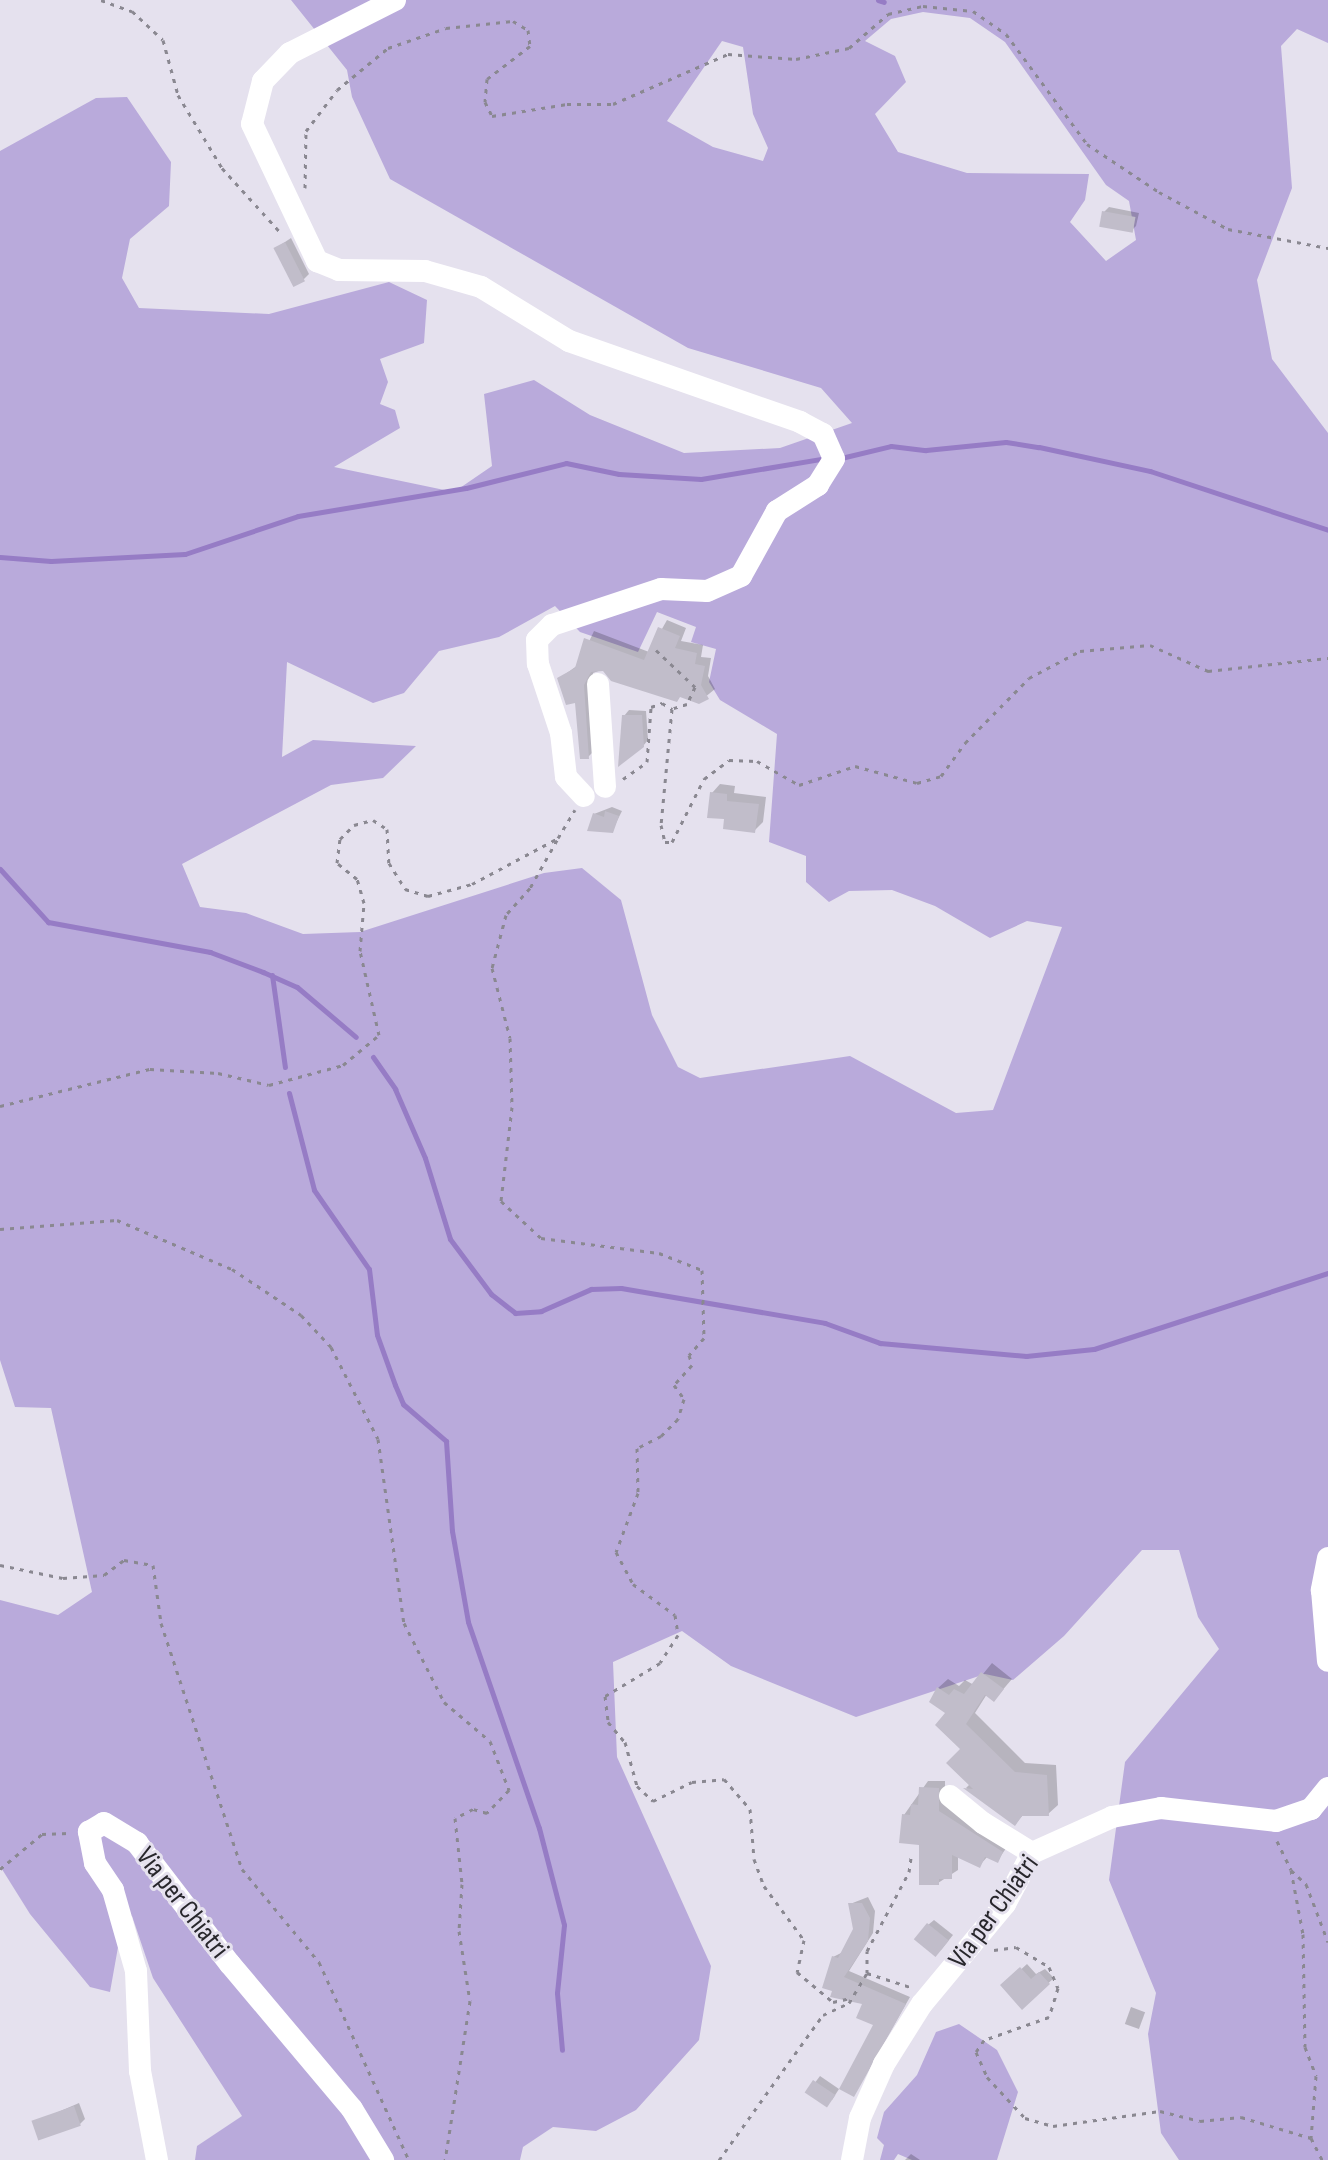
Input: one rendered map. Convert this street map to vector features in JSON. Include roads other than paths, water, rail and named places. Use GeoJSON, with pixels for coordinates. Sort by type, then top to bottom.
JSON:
{"type":"FeatureCollection","features":[{"type":"Feature","properties":{"kind":"street"},"geometry":{"type":"LineString","coordinates":[[395,0],[290,53],[263,81],[252,124],[317,261],[339,270],[425,271],[481,287],[569,341],[800,422],[823,434],[832,455],[818,485],[777,511],[741,576],[707,591],[661,589],[552,625],[537,640],[538,664],[561,733],[566,777],[594,791],[598,684]]}},
{"type":"Feature","properties":{"kind":"street"},"geometry":{"type":"LineString","coordinates":[[1328,1558],[1322,1590],[1328,1661]]}},
{"type":"Feature","properties":{"kind":"street","name":"Via per Chiatri"},"geometry":{"type":"LineString","coordinates":[[852,2160],[860,2118],[884,2064],[933,1993],[1005,1904],[1032,1853],[1112,1817],[1161,1808],[1276,1821],[1311,1809],[1328,1788]]}},
{"type":"Feature","properties":{"kind":"street"},"geometry":{"type":"LineString","coordinates":[[950,1796],[983,1823],[1032,1853]]}},
{"type":"Feature","properties":{"kind":"street","name":"Via per Chiatri"},"geometry":{"type":"LineString","coordinates":[[157,2160],[140,2071],[136,1971],[113,1890],[95,1863],[89,1832],[104,1823],[137,1843],[230,1964],[352,2109],[383,2160]]}},
{"type":"Feature","properties":{"kind":"waterway"},"geometry":{"type":"LineString","coordinates":[[878,0],[884,2]]}},
{"type":"Feature","properties":{"kind":"waterway"},"geometry":{"type":"LineString","coordinates":[[841,458],[891,446],[926,450],[1006,442],[1150,471],[1328,530]]}},
{"type":"Feature","properties":{"kind":"waterway"},"geometry":{"type":"LineString","coordinates":[[0,557],[51,561],[185,554],[298,516],[466,488],[566,463],[619,474],[701,479],[827,458]]}},
{"type":"Feature","properties":{"kind":"waterway"},"geometry":{"type":"LineString","coordinates":[[0,869],[48,922],[210,952],[297,987],[356,1037]]}},
{"type":"Feature","properties":{"kind":"waterway"},"geometry":{"type":"LineString","coordinates":[[272,975],[285,1067]]}},
{"type":"Feature","properties":{"kind":"waterway"},"geometry":{"type":"LineString","coordinates":[[373,1057],[395,1089],[425,1158],[450,1239],[491,1294],[515,1313],[541,1311],[591,1289],[621,1288],[825,1323],[880,1343],[1026,1356],[1094,1349],[1328,1273]]}},
{"type":"Feature","properties":{"kind":"waterway"},"geometry":{"type":"LineString","coordinates":[[289,1093],[314,1190],[369,1269],[377,1335],[403,1404],[446,1441],[452,1531],[468,1622],[539,1828],[564,1925],[557,1993],[562,2050]]}}]}
